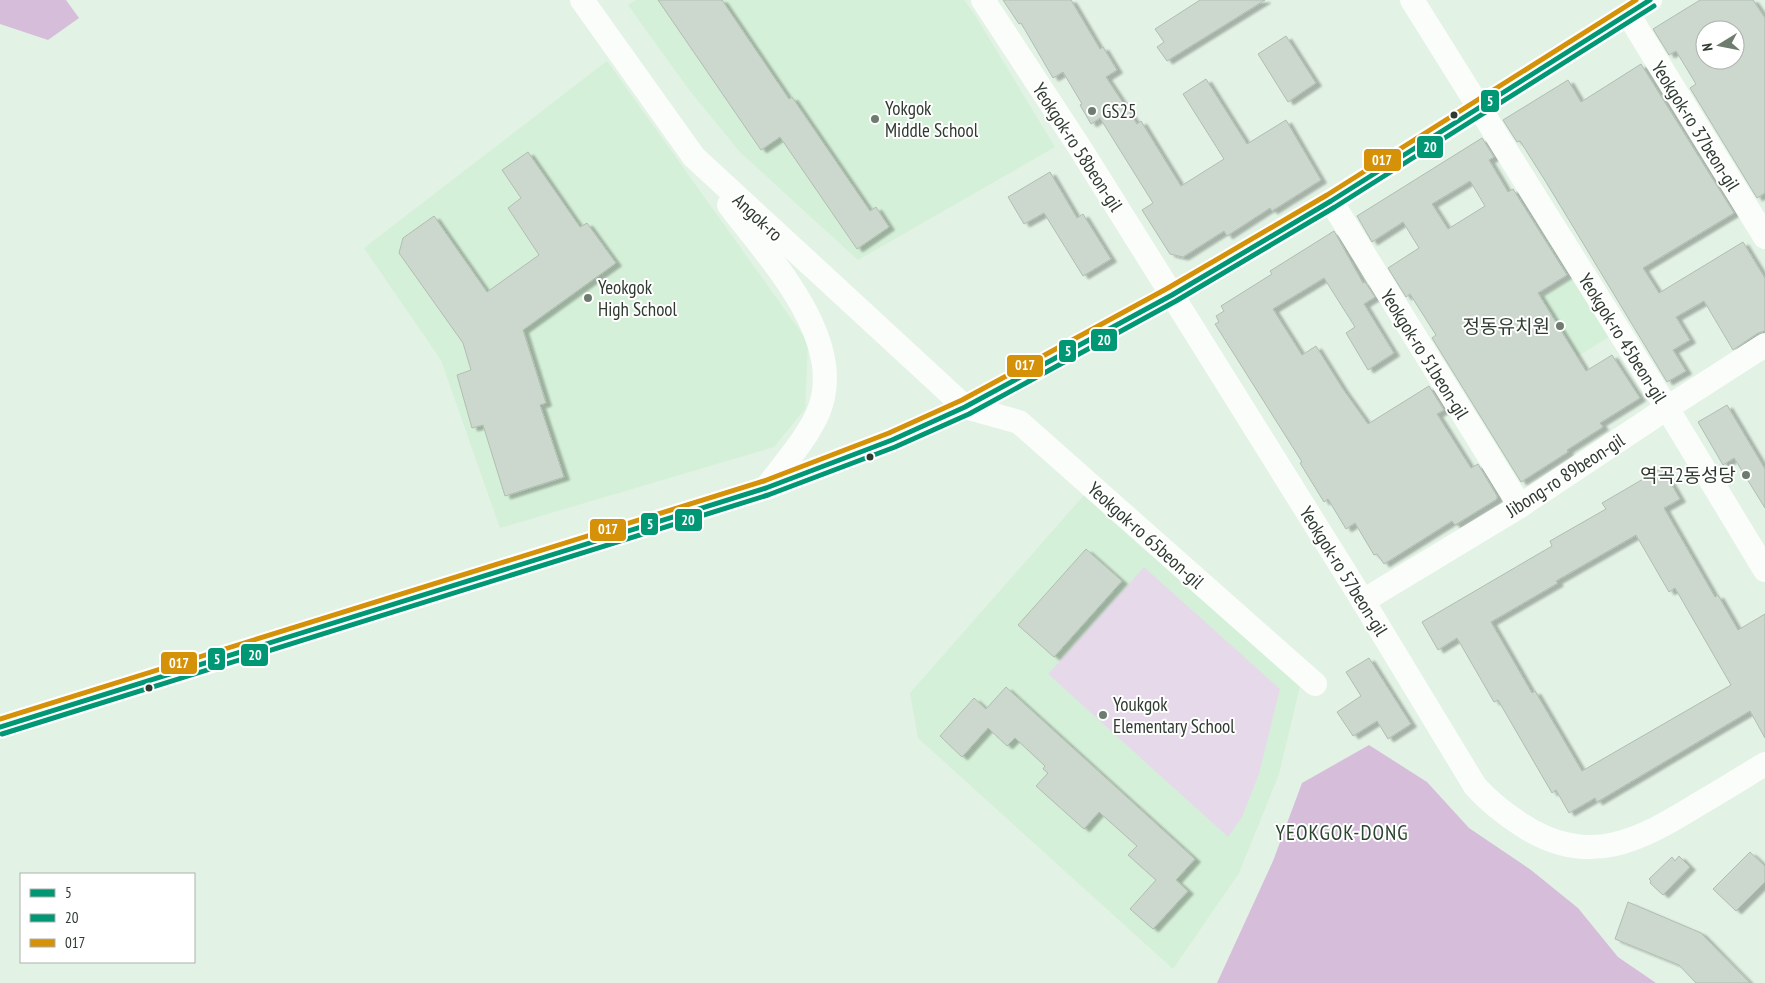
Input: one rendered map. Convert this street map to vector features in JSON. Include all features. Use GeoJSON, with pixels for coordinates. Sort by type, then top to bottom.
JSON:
{"type":"FeatureCollection","features":[{"type":"Feature","properties":{"kind":"street","name":"Angok-ro"},"geometry":{"type":"LineString","coordinates":[[582,0],[694,158],[965,407]]}},
{"type":"Feature","properties":{"kind":"street","name":"Yeokgok-ro 45beon-gil"},"geometry":{"type":"LineString","coordinates":[[1412,0],[1762,559]]}},
{"type":"Feature","properties":{"kind":"street"},"geometry":{"type":"LineString","coordinates":[[0,727],[766,488],[892,440],[965,407],[1172,294],[1331,201],[1650,0]]}},
{"type":"Feature","properties":{"kind":"street","name":"Yeokgok-ro 58beon-gil"},"geometry":{"type":"LineString","coordinates":[[985,1],[1172,294]]}},
{"type":"Feature","properties":{"kind":"street","name":"Yeokgok-ro 37beon-gil"},"geometry":{"type":"LineString","coordinates":[[1628,14],[1765,237]]}},
{"type":"Feature","properties":{"kind":"street"},"geometry":{"type":"LineString","coordinates":[[694,158],[798,296],[822,350],[826,383],[819,411],[809,431],[766,488]]}},
{"type":"Feature","properties":{"kind":"street","name":"Yeokgok-ro 51beon-gil"},"geometry":{"type":"LineString","coordinates":[[1331,201],[1520,506]]}},
{"type":"Feature","properties":{"kind":"street","name":"Yeokgok-ro 57beon-gil"},"geometry":{"type":"LineString","coordinates":[[1172,294],[1475,786],[1489,802],[1532,831],[1565,843],[1588,847],[1608,846],[1629,841],[1660,828],[1765,764]]}},
{"type":"Feature","properties":{"kind":"street","name":"Jibong-ro 89beon-gil"},"geometry":{"type":"LineString","coordinates":[[1363,602],[1520,506],[1765,345]]}},
{"type":"Feature","properties":{"kind":"street","name":"Yeokgok-ro 65beon-gil"},"geometry":{"type":"LineString","coordinates":[[965,407],[1019,422],[1315,684]]}},
{"type":"Feature","properties":{"kind":"shaded area"},"geometry":{"type":"Polygon","coordinates":[[[0,0],[66,0],[79,18],[48,40],[0,24],[0,0]]]}},
{"type":"Feature","properties":{"kind":"shaded area","name":"Yokgok Middle School"},"geometry":{"type":"Polygon","coordinates":[[[636,0],[964,0],[1055,147],[858,260],[740,152],[690,91],[628,5],[636,0]]]}},
{"type":"Feature","properties":{"kind":"shaded area","name":"Yeokgok High School"},"geometry":{"type":"Polygon","coordinates":[[[607,61],[808,342],[805,409],[774,447],[500,528],[441,360],[364,248],[607,61]]]}},
{"type":"Feature","properties":{"kind":"shaded area","name":"정동유치원"},"geometry":{"type":"Polygon","coordinates":[[[1572,278],[1609,337],[1547,375],[1510,316],[1572,278]]]}},
{"type":"Feature","properties":{"kind":"shaded area","name":"Youkgok Elementary School"},"geometry":{"type":"Polygon","coordinates":[[[1086,493],[1300,686],[1279,774],[1239,873],[1173,969],[918,738],[910,693],[1086,493]]]}},
{"type":"Feature","properties":{"kind":"shaded area"},"geometry":{"type":"Polygon","coordinates":[[[1144,567],[1280,689],[1259,774],[1242,817],[1228,837],[1048,674],[1144,567]]]}},
{"type":"Feature","properties":{"kind":"shaded area"},"geometry":{"type":"Polygon","coordinates":[[[1369,745],[1427,782],[1469,828],[1531,870],[1578,908],[1618,957],[1656,983],[1217,983],[1273,861],[1302,783],[1369,745]]]}},
{"type":"Feature","properties":{"kind":"building"},"geometry":{"type":"Polygon","coordinates":[[[658,0],[722,0],[789,99],[792,97],[870,211],[876,207],[889,227],[857,249],[780,137],[761,150],[658,0]]]}},
{"type":"Feature","properties":{"kind":"building"},"geometry":{"type":"Polygon","coordinates":[[[1003,0],[1071,0],[1100,49],[1103,47],[1117,70],[1106,77],[1137,124],[1141,121],[1181,186],[1224,159],[1183,94],[1206,79],[1247,144],[1286,120],[1321,180],[1272,211],[1270,208],[1227,236],[1224,231],[1183,257],[1170,254],[1142,210],[1153,203],[1100,118],[1091,124],[1080,105],[1082,104],[1063,72],[1053,78],[1021,23],[1019,24],[1003,0]]]}},
{"type":"Feature","properties":{"kind":"building"},"geometry":{"type":"Polygon","coordinates":[[[1200,0],[1265,0],[1167,61],[1157,47],[1164,42],[1155,29],[1200,0]]]}},
{"type":"Feature","properties":{"kind":"building"},"geometry":{"type":"Polygon","coordinates":[[[1700,0],[1753,0],[1765,18],[1765,193],[1757,198],[1690,88],[1696,84],[1676,51],[1669,55],[1653,29],[1700,0]]]}},
{"type":"Feature","properties":{"kind":"building"},"geometry":{"type":"Polygon","coordinates":[[[1286,36],[1316,83],[1288,102],[1258,54],[1286,36]]]}},
{"type":"Feature","properties":{"kind":"building"},"geometry":{"type":"Polygon","coordinates":[[[1641,64],[1734,213],[1643,268],[1659,293],[1743,242],[1765,278],[1765,331],[1758,333],[1733,350],[1704,301],[1676,317],[1690,340],[1673,350],[1686,371],[1667,382],[1546,182],[1520,141],[1517,142],[1503,120],[1568,80],[1581,102],[1641,64]]]}},
{"type":"Feature","properties":{"kind":"building"},"geometry":{"type":"Polygon","coordinates":[[[1482,138],[1494,157],[1489,160],[1508,192],[1513,189],[1567,275],[1538,293],[1586,371],[1612,355],[1640,398],[1600,423],[1603,427],[1521,482],[1432,338],[1436,335],[1410,294],[1406,297],[1388,268],[1419,248],[1403,222],[1372,242],[1357,216],[1482,138]],[[1470,181],[1432,204],[1448,229],[1485,206],[1470,181]]]}},
{"type":"Feature","properties":{"kind":"building"},"geometry":{"type":"Polygon","coordinates":[[[528,152],[580,227],[587,223],[616,263],[523,330],[546,403],[540,405],[564,477],[505,496],[483,425],[472,428],[457,375],[471,370],[463,343],[399,253],[403,238],[434,216],[487,292],[539,255],[508,208],[521,198],[502,170],[528,152]]]}},
{"type":"Feature","properties":{"kind":"building"},"geometry":{"type":"Polygon","coordinates":[[[1050,172],[1077,218],[1083,214],[1111,259],[1083,276],[1044,213],[1024,224],[1008,197],[1050,172]]]}},
{"type":"Feature","properties":{"kind":"building"},"geometry":{"type":"Polygon","coordinates":[[[1334,231],[1363,283],[1365,282],[1375,297],[1364,304],[1394,353],[1368,370],[1346,333],[1355,327],[1324,278],[1273,309],[1302,355],[1316,346],[1368,424],[1429,386],[1444,410],[1437,414],[1471,468],[1478,464],[1497,496],[1497,499],[1455,525],[1452,521],[1384,564],[1377,554],[1374,555],[1355,523],[1346,529],[1328,499],[1324,502],[1300,463],[1302,462],[1215,324],[1219,322],[1216,316],[1224,311],[1221,306],[1272,274],[1270,271],[1334,231]]]}},
{"type":"Feature","properties":{"kind":"building"},"geometry":{"type":"Polygon","coordinates":[[[1727,405],[1765,469],[1765,508],[1734,458],[1723,465],[1698,422],[1727,405]]]}},
{"type":"Feature","properties":{"kind":"building"},"geometry":{"type":"Polygon","coordinates":[[[1662,468],[1680,499],[1664,508],[1715,597],[1718,595],[1738,630],[1765,614],[1765,738],[1750,711],[1597,802],[1595,798],[1569,813],[1556,790],[1552,793],[1498,700],[1494,702],[1457,638],[1438,650],[1422,622],[1552,546],[1550,541],[1606,509],[1602,503],[1662,468]],[[1636,535],[1556,581],[1558,583],[1491,622],[1532,693],[1535,691],[1582,771],[1731,685],[1675,588],[1669,592],[1636,535]]]}},
{"type":"Feature","properties":{"kind":"building"},"geometry":{"type":"Polygon","coordinates":[[[1086,549],[1122,581],[1054,657],[1018,625],[1086,549]]]}},
{"type":"Feature","properties":{"kind":"building"},"geometry":{"type":"Polygon","coordinates":[[[1369,658],[1411,724],[1388,739],[1377,721],[1353,736],[1337,712],[1361,696],[1346,672],[1369,658]]]}},
{"type":"Feature","properties":{"kind":"building"},"geometry":{"type":"Polygon","coordinates":[[[1006,687],[1195,859],[1176,880],[1188,891],[1153,929],[1130,909],[1156,880],[1128,855],[1137,846],[1099,812],[1084,829],[1036,786],[1048,773],[1043,769],[1045,766],[1015,738],[1007,746],[988,728],[962,757],[940,736],[974,698],[986,709],[1006,687]]]}},
{"type":"Feature","properties":{"kind":"building"},"geometry":{"type":"Polygon","coordinates":[[[1750,852],[1765,866],[1765,882],[1736,911],[1713,889],[1750,852]]]}},
{"type":"Feature","properties":{"kind":"building"},"geometry":{"type":"Polygon","coordinates":[[[1679,856],[1690,867],[1663,895],[1650,883],[1649,879],[1672,857],[1675,861],[1679,856]]]}},
{"type":"Feature","properties":{"kind":"building"},"geometry":{"type":"Polygon","coordinates":[[[1628,902],[1701,933],[1750,983],[1696,983],[1679,965],[1615,939],[1628,902]]]}},
{"type":"Feature","properties":{"kind":"transit line","name":"017"},"geometry":{"type":"LineString","coordinates":[[0,719],[764,481],[889,433],[962,400],[1168,288],[1327,195],[1636,0]]}},
{"type":"Feature","properties":{"kind":"transit line","name":"5"},"geometry":{"type":"LineString","coordinates":[[0,727],[766,488],[892,440],[965,407],[1172,295],[1331,201],[1650,0]]}},
{"type":"Feature","properties":{"kind":"transit line","name":"20"},"geometry":{"type":"LineString","coordinates":[[2,734],[768,495],[895,447],[969,414],[1176,301],[1335,207],[1654,6]]}},
{"type":"Feature","properties":{"kind":"place","name":"GS25"},"geometry":{"type":"Point","coordinates":[1092,111]}},
{"type":"Feature","properties":{"kind":"place","name":"Yokgok Middle School"},"geometry":{"type":"Point","coordinates":[875,119]}},
{"type":"Feature","properties":{"kind":"place","name":"Yeokgok High School"},"geometry":{"type":"Point","coordinates":[588,298]}},
{"type":"Feature","properties":{"kind":"place","name":"정동유치원"},"geometry":{"type":"Point","coordinates":[1560,326]}},
{"type":"Feature","properties":{"kind":"place","name":"역곡2동성당"},"geometry":{"type":"Point","coordinates":[1746,475]}},
{"type":"Feature","properties":{"kind":"place","name":"Youkgok Elementary School"},"geometry":{"type":"Point","coordinates":[1103,715]}},
{"type":"Feature","properties":{"kind":"district","name":"YEOKGOK-DONG"},"geometry":{"type":"Point","coordinates":[1342,832]}}]}
